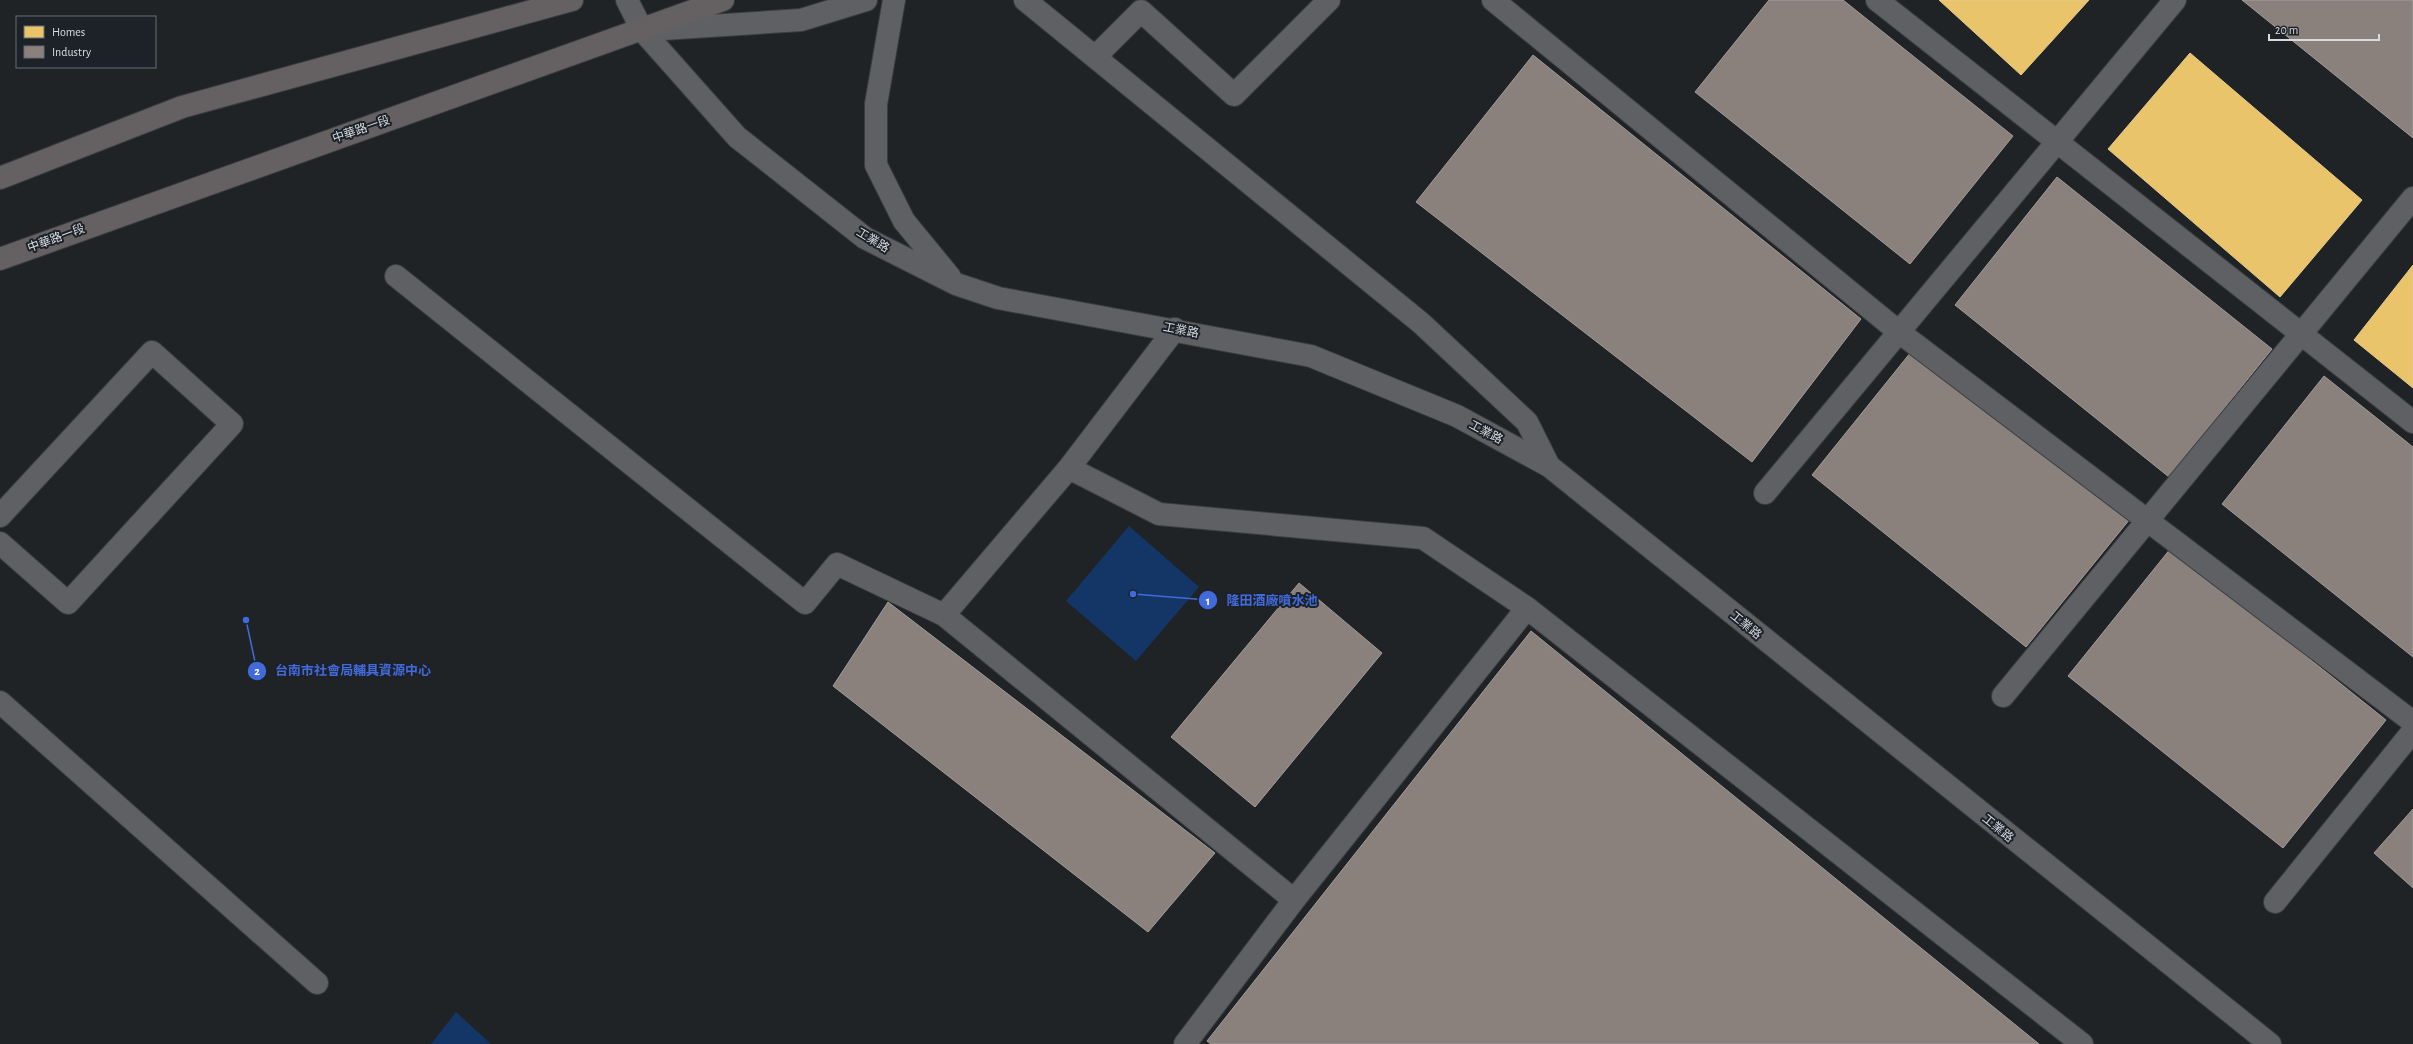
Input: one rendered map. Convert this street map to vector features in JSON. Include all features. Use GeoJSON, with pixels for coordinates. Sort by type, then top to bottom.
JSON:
{"type":"FeatureCollection","features":[{"type":"Feature","properties":{"kind":"main road"},"geometry":{"type":"LineString","coordinates":[[0,178],[182,107],[572,0]]}},
{"type":"Feature","properties":{"kind":"main road","name":"中華路一段"},"geometry":{"type":"LineString","coordinates":[[0,259],[723,0]]}},
{"type":"Feature","properties":{"kind":"street","name":"工業路"},"geometry":{"type":"LineString","coordinates":[[627,0],[642,30],[737,137],[865,238],[956,284],[998,298],[1175,329],[1311,356],[1457,416],[1549,466],[2270,1044]]}},
{"type":"Feature","properties":{"kind":"street"},"geometry":{"type":"LineString","coordinates":[[642,30],[801,20],[866,0]]}},
{"type":"Feature","properties":{"kind":"street"},"geometry":{"type":"LineString","coordinates":[[894,0],[876,104],[876,165],[904,221],[956,284]]}},
{"type":"Feature","properties":{"kind":"street"},"geometry":{"type":"LineString","coordinates":[[1025,0],[1421,323],[1527,422],[1549,466]]}},
{"type":"Feature","properties":{"kind":"street"},"geometry":{"type":"LineString","coordinates":[[1095,57],[1141,11],[1234,95],[1330,0]]}},
{"type":"Feature","properties":{"kind":"street"},"geometry":{"type":"LineString","coordinates":[[1493,0],[1899,332],[2147,522],[2413,722]]}},
{"type":"Feature","properties":{"kind":"street"},"geometry":{"type":"LineString","coordinates":[[1877,0],[2413,422]]}},
{"type":"Feature","properties":{"kind":"street"},"geometry":{"type":"LineString","coordinates":[[1765,493],[2175,0]]}},
{"type":"Feature","properties":{"kind":"street"},"geometry":{"type":"LineString","coordinates":[[2003,696],[2302,335],[2413,198]]}},
{"type":"Feature","properties":{"kind":"street"},"geometry":{"type":"LineString","coordinates":[[396,276],[805,603],[837,564],[944,615],[1294,900]]}},
{"type":"Feature","properties":{"kind":"street"},"geometry":{"type":"LineString","coordinates":[[944,615],[1069,468],[1175,329]]}},
{"type":"Feature","properties":{"kind":"street"},"geometry":{"type":"LineString","coordinates":[[0,516],[152,352],[232,424],[68,603],[0,543]]}},
{"type":"Feature","properties":{"kind":"street"},"geometry":{"type":"LineString","coordinates":[[1069,468],[1159,514],[1423,538],[1527,608],[2082,1044]]}},
{"type":"Feature","properties":{"kind":"street"},"geometry":{"type":"LineString","coordinates":[[1186,1044],[1294,900],[1527,608]]}},
{"type":"Feature","properties":{"kind":"street"},"geometry":{"type":"LineString","coordinates":[[0,702],[317,983]]}},
{"type":"Feature","properties":{"kind":"street"},"geometry":{"type":"LineString","coordinates":[[2275,902],[2413,731]]}},
{"type":"Feature","properties":{"kind":"water"},"geometry":{"type":"Polygon","coordinates":[[[1129,526],[1199,587],[1136,661],[1066,601],[1129,526]]]}},
{"type":"Feature","properties":{"kind":"water"},"geometry":{"type":"Polygon","coordinates":[[[456,1012],[491,1044],[431,1044],[456,1012]]]}},
{"type":"Feature","properties":{"kind":"building: Homes"},"geometry":{"type":"Polygon","coordinates":[[[1939,0],[2089,0],[2021,75],[1939,0]]]}},
{"type":"Feature","properties":{"kind":"building: Homes"},"geometry":{"type":"Polygon","coordinates":[[[2190,53],[2362,200],[2280,297],[2108,149],[2190,53]]]}},
{"type":"Feature","properties":{"kind":"building: Homes"},"geometry":{"type":"Polygon","coordinates":[[[2413,265],[2413,388],[2354,340],[2413,265]]]}},
{"type":"Feature","properties":{"kind":"building: Industry"},"geometry":{"type":"Polygon","coordinates":[[[1769,0],[1843,0],[2013,136],[1910,264],[1695,92],[1769,0]]]}},
{"type":"Feature","properties":{"kind":"building: Industry"},"geometry":{"type":"Polygon","coordinates":[[[2242,0],[2413,0],[2413,138],[2242,0]]]}},
{"type":"Feature","properties":{"kind":"building: Industry"},"geometry":{"type":"Polygon","coordinates":[[[1533,55],[1861,319],[1752,462],[1416,202],[1533,55]]]}},
{"type":"Feature","properties":{"kind":"building: Industry"},"geometry":{"type":"Polygon","coordinates":[[[2057,177],[2272,349],[2169,477],[1955,305],[2057,177]]]}},
{"type":"Feature","properties":{"kind":"building: Industry"},"geometry":{"type":"Polygon","coordinates":[[[1915,347],[2130,519],[2026,647],[1812,475],[1915,347]]]}},
{"type":"Feature","properties":{"kind":"building: Industry"},"geometry":{"type":"Polygon","coordinates":[[[2324,376],[2413,447],[2413,657],[2222,504],[2324,376]]]}},
{"type":"Feature","properties":{"kind":"building: Industry"},"geometry":{"type":"Polygon","coordinates":[[[2171,548],[2386,720],[2283,848],[2068,676],[2171,548]]]}},
{"type":"Feature","properties":{"kind":"building: Industry"},"geometry":{"type":"Polygon","coordinates":[[[1299,583],[1382,653],[1255,807],[1171,737],[1299,583]]]}},
{"type":"Feature","properties":{"kind":"building: Industry"},"geometry":{"type":"Polygon","coordinates":[[[888,602],[1215,853],[1148,932],[833,686],[888,602]]]}},
{"type":"Feature","properties":{"kind":"building: Industry"},"geometry":{"type":"Polygon","coordinates":[[[1531,631],[2039,1044],[1211,1044],[1207,1041],[1531,631]]]}},
{"type":"Feature","properties":{"kind":"building: Industry"},"geometry":{"type":"Polygon","coordinates":[[[2413,809],[2413,888],[2374,853],[2413,809]]]}},
{"type":"Feature","properties":{"kind":"place","name":"隆田酒廠噴水池"},"geometry":{"type":"Point","coordinates":[1133,594]}},
{"type":"Feature","properties":{"kind":"place","name":"台南市社會局輔具資源中心"},"geometry":{"type":"Point","coordinates":[246,620]}}]}
